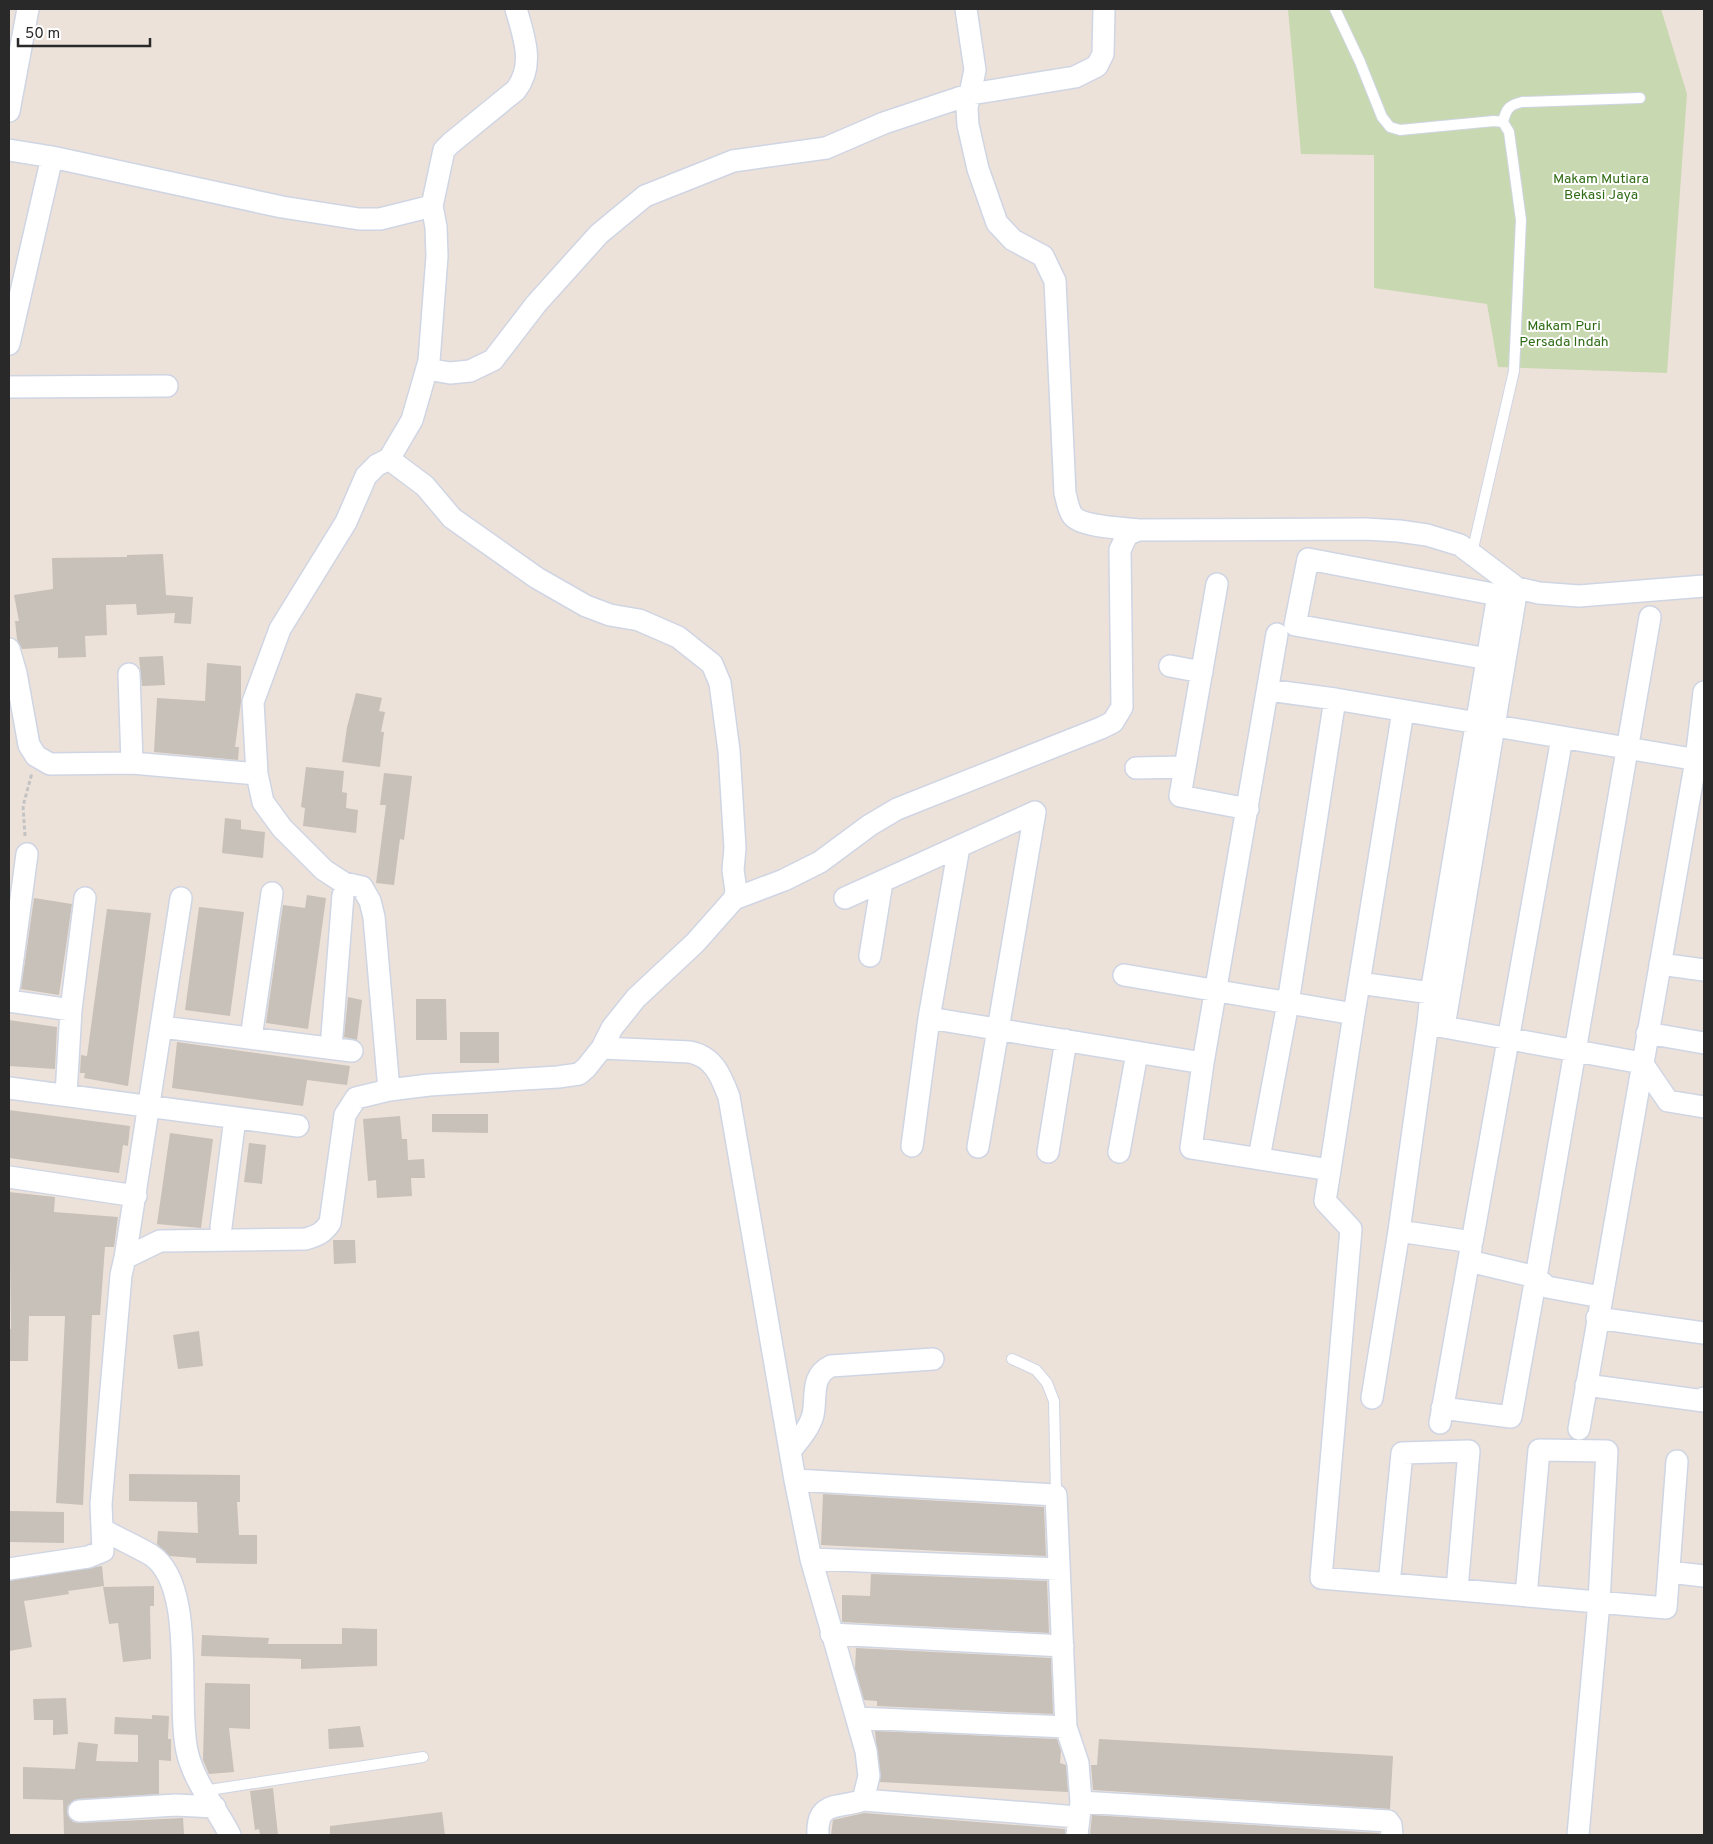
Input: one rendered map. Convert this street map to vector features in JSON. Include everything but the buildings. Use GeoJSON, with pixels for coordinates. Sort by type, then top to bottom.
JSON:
{"type":"FeatureCollection","features":[{"type":"Feature","properties":{"kind":"street"},"geometry":{"type":"LineString","coordinates":[[9,111],[28,9]]}},
{"type":"Feature","properties":{"kind":"street"},"geometry":{"type":"LineString","coordinates":[[389,1090],[382,995],[374,917],[370,901],[362,887],[344,883],[324,870],[282,828],[263,802],[257,774],[253,702],[280,629],[346,522],[366,476],[377,465],[389,459],[412,420],[429,361],[437,256],[432,206],[444,150],[516,90],[523,80],[526,70],[527,52],[516,9]]}},
{"type":"Feature","properties":{"kind":"street"},"geometry":{"type":"LineString","coordinates":[[966,9],[975,70],[967,108],[968,125],[978,169],[997,223],[1013,240],[1042,256],[1049,264],[1055,281],[1065,493],[1072,515],[1080,522],[1138,530],[1366,529],[1399,531],[1448,540],[1472,553],[1516,588],[1538,593],[1579,596],[1704,586]]}},
{"type":"Feature","properties":{"kind":"street"},"geometry":{"type":"LineString","coordinates":[[426,369],[450,373],[470,371],[493,360],[536,304],[599,234],[645,196],[733,161],[826,148],[884,124],[971,94],[1059,81],[1089,72],[1097,66],[1103,54],[1104,9]]}},
{"type":"Feature","properties":{"kind":"street"},"geometry":{"type":"LineString","coordinates":[[9,150],[52,156],[282,207],[359,219],[380,219],[432,206]]}},
{"type":"Feature","properties":{"kind":"street"},"geometry":{"type":"LineString","coordinates":[[9,344],[52,156]]}},
{"type":"Feature","properties":{"kind":"street"},"geometry":{"type":"LineString","coordinates":[[9,387],[167,386]]}},
{"type":"Feature","properties":{"kind":"street"},"geometry":{"type":"LineString","coordinates":[[389,459],[426,486],[452,518],[538,578],[586,606],[610,615],[639,620],[678,637],[712,664],[720,683],[729,751],[735,848],[733,870],[736,891],[734,899]]}},
{"type":"Feature","properties":{"kind":"street"},"geometry":{"type":"LineString","coordinates":[[125,1258],[160,1241],[305,1240],[324,1231],[330,1222],[345,1115],[356,1098],[389,1090],[579,1074],[602,1048],[612,1028],[636,998],[695,942],[734,899],[784,880],[820,862],[870,825],[897,809],[1113,722],[1122,707],[1120,550],[1127,535],[1138,530]]}},
{"type":"Feature","properties":{"kind":"street"},"geometry":{"type":"LineString","coordinates":[[1372,1398],[1485,725],[1488,659],[1498,595],[1308,559],[1295,624],[1488,659]]}},
{"type":"Feature","properties":{"kind":"street"},"geometry":{"type":"LineString","coordinates":[[1217,584],[1180,796],[1248,809]]}},
{"type":"Feature","properties":{"kind":"street"},"geometry":{"type":"LineString","coordinates":[[1436,1025],[1431,993],[1485,725],[1516,588]]}},
{"type":"Feature","properties":{"kind":"street"},"geometry":{"type":"LineString","coordinates":[[1562,738],[1441,1415],[1511,1417],[1650,617]]}},
{"type":"Feature","properties":{"kind":"street"},"geometry":{"type":"LineString","coordinates":[[1277,634],[1217,991],[1203,1063],[1191,1148],[1330,1170]]}},
{"type":"Feature","properties":{"kind":"street"},"geometry":{"type":"LineString","coordinates":[[9,649],[16,673],[29,745],[36,756],[50,764],[132,763],[257,774]]}},
{"type":"Feature","properties":{"kind":"street"},"geometry":{"type":"LineString","coordinates":[[1170,666],[1202,672]]}},
{"type":"Feature","properties":{"kind":"street"},"geometry":{"type":"LineString","coordinates":[[129,674],[132,763]]}},
{"type":"Feature","properties":{"kind":"street"},"geometry":{"type":"LineString","coordinates":[[1268,690],[1336,699],[1700,760]]}},
{"type":"Feature","properties":{"kind":"street"},"geometry":{"type":"LineString","coordinates":[[1579,1429],[1647,1034],[1700,760],[1704,692]]}},
{"type":"Feature","properties":{"kind":"street"},"geometry":{"type":"LineString","coordinates":[[1259,1158],[1288,1003],[1336,699]]}},
{"type":"Feature","properties":{"kind":"street"},"geometry":{"type":"LineString","coordinates":[[1403,710],[1325,1201],[1351,1229],[1321,1578],[1666,1608],[1677,1462]]}},
{"type":"Feature","properties":{"kind":"street"},"geometry":{"type":"LineString","coordinates":[[1136,768],[1185,767]]}},
{"type":"Feature","properties":{"kind":"street"},"geometry":{"type":"LineString","coordinates":[[845,898],[1035,812],[1000,1030],[978,1147]]}},
{"type":"Feature","properties":{"kind":"street"},"geometry":{"type":"LineString","coordinates":[[912,1146],[929,1018],[959,847]]}},
{"type":"Feature","properties":{"kind":"street"},"geometry":{"type":"LineString","coordinates":[[9,988],[26,854]]}},
{"type":"Feature","properties":{"kind":"street"},"geometry":{"type":"LineString","coordinates":[[870,956],[882,882]]}},
{"type":"Feature","properties":{"kind":"street"},"geometry":{"type":"LineString","coordinates":[[251,1038],[272,893]]}},
{"type":"Feature","properties":{"kind":"street"},"geometry":{"type":"LineString","coordinates":[[331,1048],[343,895]]}},
{"type":"Feature","properties":{"kind":"street"},"geometry":{"type":"LineString","coordinates":[[66,1095],[71,1010],[85,898]]}},
{"type":"Feature","properties":{"kind":"street"},"geometry":{"type":"LineString","coordinates":[[9,1569],[96,1554],[103,1550],[104,1530],[101,1504],[121,1275],[136,1196],[181,898]]}},
{"type":"Feature","properties":{"kind":"street"},"geometry":{"type":"LineString","coordinates":[[1660,964],[1704,970]]}},
{"type":"Feature","properties":{"kind":"street"},"geometry":{"type":"LineString","coordinates":[[1124,975],[1354,1014]]}},
{"type":"Feature","properties":{"kind":"street"},"geometry":{"type":"LineString","coordinates":[[1359,982],[1431,993]]}},
{"type":"Feature","properties":{"kind":"street"},"geometry":{"type":"LineString","coordinates":[[9,1002],[71,1010]]}},
{"type":"Feature","properties":{"kind":"street"},"geometry":{"type":"LineString","coordinates":[[929,1018],[1203,1063]]}},
{"type":"Feature","properties":{"kind":"street"},"geometry":{"type":"LineString","coordinates":[[1436,1025],[1642,1063],[1668,1101],[1704,1107]]}},
{"type":"Feature","properties":{"kind":"street"},"geometry":{"type":"LineString","coordinates":[[162,1027],[352,1051]]}},
{"type":"Feature","properties":{"kind":"street"},"geometry":{"type":"LineString","coordinates":[[1647,1034],[1704,1043]]}},
{"type":"Feature","properties":{"kind":"street"},"geometry":{"type":"LineString","coordinates":[[1048,1152],[1066,1040]]}},
{"type":"Feature","properties":{"kind":"street"},"geometry":{"type":"LineString","coordinates":[[602,1048],[701,1054],[712,1062],[729,1097],[742,1161],[753,1244],[811,1559],[831,1634],[857,1718],[868,1764],[869,1776],[863,1800]]}},
{"type":"Feature","properties":{"kind":"street"},"geometry":{"type":"LineString","coordinates":[[1119,1152],[1137,1052]]}},
{"type":"Feature","properties":{"kind":"street"},"geometry":{"type":"LineString","coordinates":[[9,1088],[298,1126]]}},
{"type":"Feature","properties":{"kind":"street"},"geometry":{"type":"LineString","coordinates":[[221,1227],[235,1118]]}},
{"type":"Feature","properties":{"kind":"street"},"geometry":{"type":"LineString","coordinates":[[9,1177],[136,1196]]}},
{"type":"Feature","properties":{"kind":"street"},"geometry":{"type":"LineString","coordinates":[[1399,1231],[1471,1252],[1536,1277],[1547,1287],[1601,1297]]}},
{"type":"Feature","properties":{"kind":"street"},"geometry":{"type":"LineString","coordinates":[[1597,1318],[1704,1333]]}},
{"type":"Feature","properties":{"kind":"street"},"geometry":{"type":"LineString","coordinates":[[790,1451],[804,1435],[813,1415],[816,1379],[822,1370],[831,1366],[933,1359]]}},
{"type":"Feature","properties":{"kind":"street"},"geometry":{"type":"LineString","coordinates":[[1586,1385],[1704,1400],[1704,1398]]}},
{"type":"Feature","properties":{"kind":"street"},"geometry":{"type":"LineString","coordinates":[[1526,1596],[1539,1450],[1607,1451],[1599,1602],[1578,1835]]}},
{"type":"Feature","properties":{"kind":"street"},"geometry":{"type":"LineString","coordinates":[[1389,1584],[1402,1453],[1469,1451],[1456,1590]]}},
{"type":"Feature","properties":{"kind":"street"},"geometry":{"type":"LineString","coordinates":[[795,1480],[1056,1496],[1066,1727],[1078,1763],[1079,1818]]}},
{"type":"Feature","properties":{"kind":"street"},"geometry":{"type":"LineString","coordinates":[[104,1530],[151,1555],[167,1575],[175,1594],[181,1621],[183,1730],[194,1773],[230,1835]]}},
{"type":"Feature","properties":{"kind":"street"},"geometry":{"type":"LineString","coordinates":[[811,1559],[1060,1569]]}},
{"type":"Feature","properties":{"kind":"street"},"geometry":{"type":"LineString","coordinates":[[1669,1572],[1704,1576]]}},
{"type":"Feature","properties":{"kind":"street"},"geometry":{"type":"LineString","coordinates":[[831,1634],[1063,1646]]}},
{"type":"Feature","properties":{"kind":"street"},"geometry":{"type":"LineString","coordinates":[[857,1718],[1066,1727]]}},
{"type":"Feature","properties":{"kind":"street"},"geometry":{"type":"LineString","coordinates":[[79,1811],[176,1805],[209,1799]]}},
{"type":"Feature","properties":{"kind":"street"},"geometry":{"type":"LineString","coordinates":[[818,1835],[817,1827],[824,1811],[832,1805],[855,1803],[863,1800],[1079,1818],[1388,1821],[1391,1825],[1392,1835]]}},
{"type":"Feature","properties":{"kind":"lane"},"geometry":{"type":"LineString","coordinates":[[1335,9],[1360,62],[1382,117],[1390,127],[1400,130],[1436,125],[1503,122]]}},
{"type":"Feature","properties":{"kind":"lane"},"geometry":{"type":"LineString","coordinates":[[1472,553],[1514,371],[1521,220],[1509,132],[1503,122],[1506,109],[1522,102],[1640,98]]}},
{"type":"Feature","properties":{"kind":"lane"},"geometry":{"type":"LineString","coordinates":[[1012,1359],[1036,1370],[1047,1383],[1054,1401],[1056,1496]]}},
{"type":"Feature","properties":{"kind":"lane"},"geometry":{"type":"LineString","coordinates":[[209,1799],[424,1757]]}},
{"type":"Feature","properties":{"kind":"path"},"geometry":{"type":"LineString","coordinates":[[26,854],[23,806],[36,756]]}},
{"type":"Feature","properties":{"kind":"green space"},"geometry":{"type":"Polygon","coordinates":[[[1288,9],[1661,9],[1687,94],[1667,373],[1498,367],[1487,304],[1374,288],[1374,155],[1301,154],[1288,9]]]}},
{"type":"Feature","properties":{"kind":"park label","name":"Makam Mutiara Bekasi Jaya"},"geometry":{"type":"Point","coordinates":[1601,186]}},
{"type":"Feature","properties":{"kind":"park label","name":"Makam Puri Persada Indah"},"geometry":{"type":"Point","coordinates":[1564,334]}}]}
